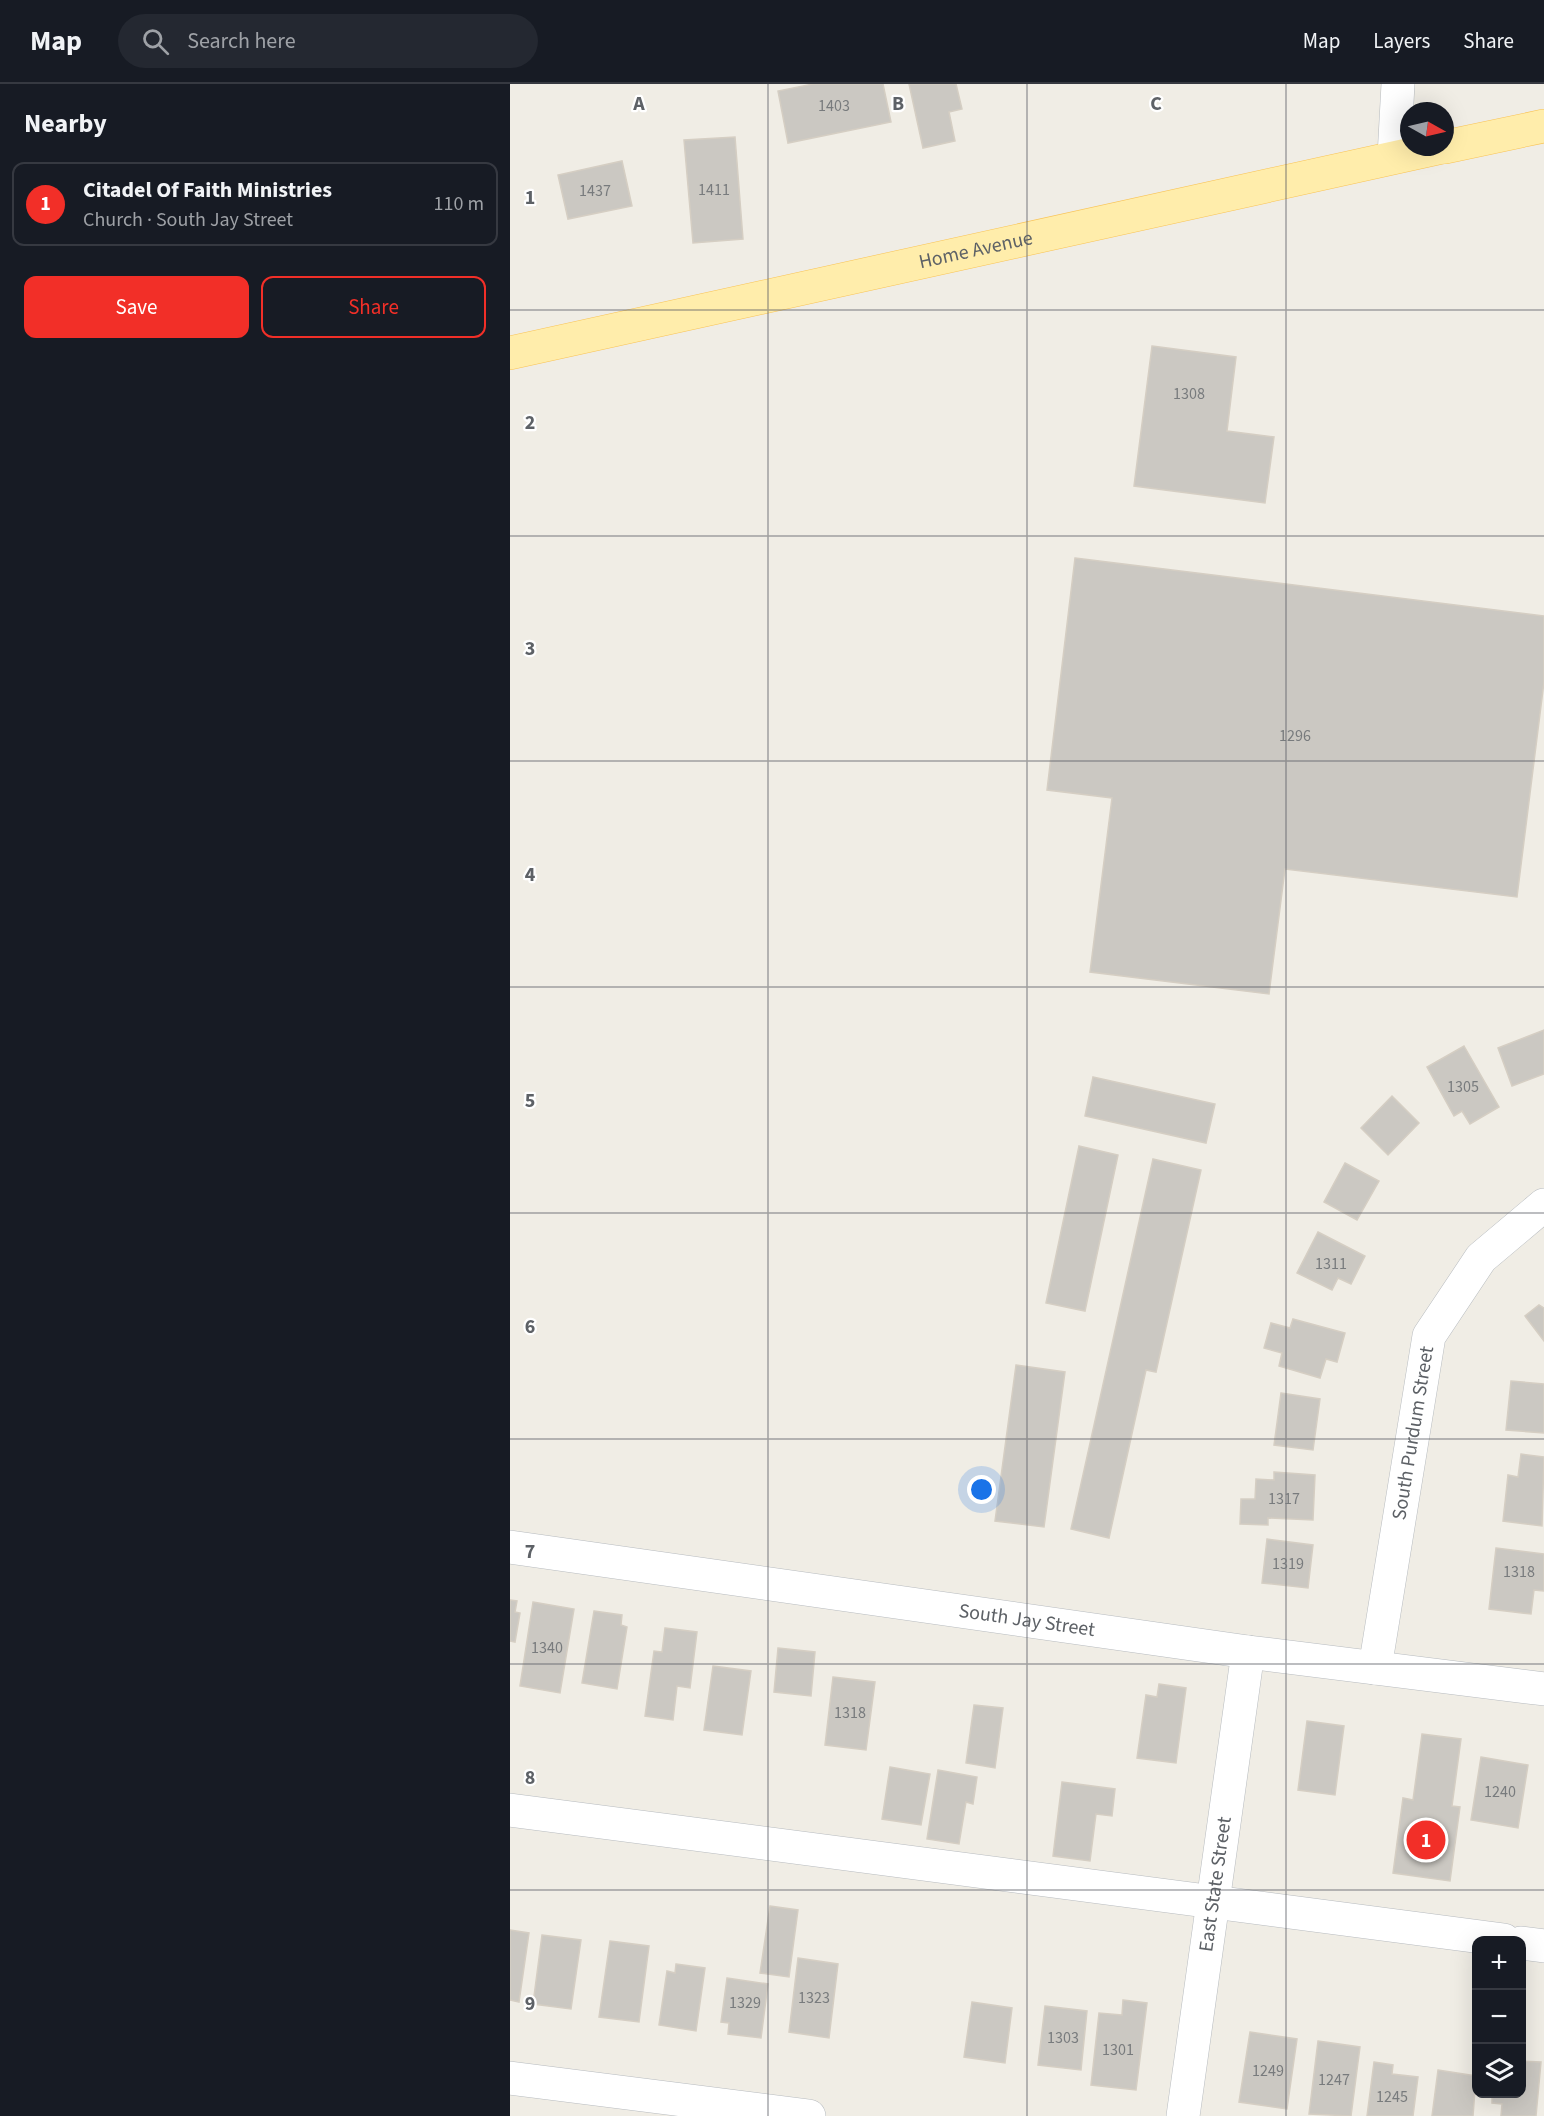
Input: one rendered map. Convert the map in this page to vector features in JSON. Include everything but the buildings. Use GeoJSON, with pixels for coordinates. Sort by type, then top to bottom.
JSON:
{"type":"FeatureCollection","features":[{"type":"Feature","properties":{"kind":"main road","name":"Home Avenue"},"geometry":{"type":"LineString","coordinates":[[1454,145],[1544,126]]}},
{"type":"Feature","properties":{"kind":"main road","name":"Home Avenue"},"geometry":{"type":"LineString","coordinates":[[510,353],[1400,156]]}},
{"type":"Feature","properties":{"kind":"street"},"geometry":{"type":"LineString","coordinates":[[1394,157],[1398,84]]}},
{"type":"Feature","properties":{"kind":"street","name":"South Purdum Street"},"geometry":{"type":"LineString","coordinates":[[1375,1668],[1429,1336],[1481,1258],[1534,1211],[1544,1205]]}},
{"type":"Feature","properties":{"kind":"street","name":"South Jay Street"},"geometry":{"type":"LineString","coordinates":[[510,1547],[1248,1652],[1544,1689]]}},
{"type":"Feature","properties":{"kind":"street","name":"East State Street"},"geometry":{"type":"LineString","coordinates":[[1183,2116],[1215,1902],[1248,1652]]}},
{"type":"Feature","properties":{"kind":"street"},"geometry":{"type":"LineString","coordinates":[[510,1810],[1472,1937]]}},
{"type":"Feature","properties":{"kind":"street"},"geometry":{"type":"LineString","coordinates":[[1526,1944],[1544,1946]]}},
{"type":"Feature","properties":{"kind":"street"},"geometry":{"type":"LineString","coordinates":[[510,2078],[809,2116]]}},
{"type":"Feature","properties":{"kind":"place","name":"Citadel Of Faith Ministries"},"geometry":{"type":"Point","coordinates":[1426,1840]}}]}
